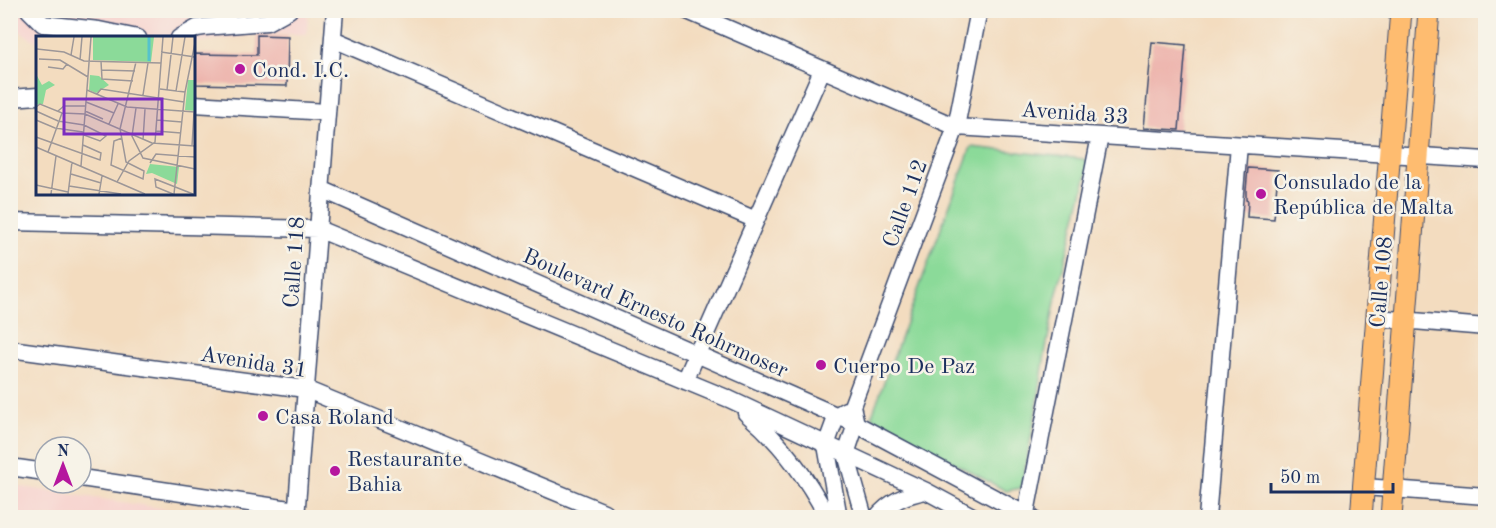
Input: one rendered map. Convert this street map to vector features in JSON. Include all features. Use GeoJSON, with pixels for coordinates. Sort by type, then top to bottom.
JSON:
{"type":"FeatureCollection","features":[{"type":"Feature","properties":{"kind":"main road","name":"Calle 108"},"geometry":{"type":"LineString","coordinates":[[1361,518],[1401,10]]}},
{"type":"Feature","properties":{"kind":"main road","name":"Calle 108"},"geometry":{"type":"LineString","coordinates":[[1391,518],[1429,10]]}},
{"type":"Feature","properties":{"kind":"street"},"geometry":{"type":"LineString","coordinates":[[29,10],[43,24],[99,30],[128,36]]}},
{"type":"Feature","properties":{"kind":"street"},"geometry":{"type":"LineString","coordinates":[[183,36],[197,28],[267,22],[289,10]]}},
{"type":"Feature","properties":{"kind":"street","name":"Calle 118"},"geometry":{"type":"LineString","coordinates":[[296,514],[335,10]]}},
{"type":"Feature","properties":{"kind":"street","name":"Avenida 33"},"geometry":{"type":"LineString","coordinates":[[685,10],[956,127],[1485,160]]}},
{"type":"Feature","properties":{"kind":"street","name":"Calle 112"},"geometry":{"type":"LineString","coordinates":[[852,406],[956,127],[979,10]]}},
{"type":"Feature","properties":{"kind":"street"},"geometry":{"type":"LineString","coordinates":[[333,39],[756,220]]}},
{"type":"Feature","properties":{"kind":"street"},"geometry":{"type":"LineString","coordinates":[[685,381],[822,70]]}},
{"type":"Feature","properties":{"kind":"street"},"geometry":{"type":"LineString","coordinates":[[10,98],[36,96]]}},
{"type":"Feature","properties":{"kind":"street"},"geometry":{"type":"LineString","coordinates":[[195,104],[327,112]]}},
{"type":"Feature","properties":{"kind":"street"},"geometry":{"type":"LineString","coordinates":[[1027,516],[1100,136]]}},
{"type":"Feature","properties":{"kind":"street"},"geometry":{"type":"LineString","coordinates":[[1207,518],[1239,145]]}},
{"type":"Feature","properties":{"kind":"street","name":"Boulevard Ernesto Rohrmoser"},"geometry":{"type":"LineString","coordinates":[[321,189],[837,415],[1027,516]]}},
{"type":"Feature","properties":{"kind":"street"},"geometry":{"type":"LineString","coordinates":[[10,222],[318,229],[729,399],[926,491],[976,518]]}},
{"type":"Feature","properties":{"kind":"street"},"geometry":{"type":"LineString","coordinates":[[1377,318],[1485,327]]}},
{"type":"Feature","properties":{"kind":"street","name":"Avenida 31"},"geometry":{"type":"LineString","coordinates":[[10,349],[305,389],[604,512],[610,518]]}},
{"type":"Feature","properties":{"kind":"street"},"geometry":{"type":"LineString","coordinates":[[729,399],[761,425],[789,455],[813,489],[828,518]]}},
{"type":"Feature","properties":{"kind":"street"},"geometry":{"type":"LineString","coordinates":[[839,518],[826,445],[837,415],[852,406],[856,424],[846,454],[864,518]]}},
{"type":"Feature","properties":{"kind":"street"},"geometry":{"type":"LineString","coordinates":[[10,467],[33,470]]}},
{"type":"Feature","properties":{"kind":"street"},"geometry":{"type":"LineString","coordinates":[[93,479],[296,514]]}},
{"type":"Feature","properties":{"kind":"street"},"geometry":{"type":"LineString","coordinates":[[1364,487],[1485,496]]}},
{"type":"Feature","properties":{"kind":"street"},"geometry":{"type":"LineString","coordinates":[[876,518],[891,503],[907,494],[926,491]]}},
{"type":"Feature","properties":{"kind":"shaded area"},"geometry":{"type":"Polygon","coordinates":[[[15,11],[308,11],[307,34],[257,35],[195,44],[195,36],[36,36],[36,41],[16,29],[15,11]]]}},
{"type":"Feature","properties":{"kind":"shaded area"},"geometry":{"type":"Polygon","coordinates":[[[16,486],[33,489],[33,495],[75,495],[220,517],[11,517],[11,500],[16,486]]]}},
{"type":"Feature","properties":{"kind":"green space"},"geometry":{"type":"Polygon","coordinates":[[[971,147],[1084,159],[1089,166],[1056,297],[1021,488],[1006,491],[878,422],[872,415],[971,147]]]}},
{"type":"Feature","properties":{"kind":"building","name":"Cond. I.C."},"geometry":{"type":"Polygon","coordinates":[[[257,35],[288,36],[287,86],[195,84],[195,54],[257,55],[257,35]]]}},
{"type":"Feature","properties":{"kind":"building"},"geometry":{"type":"Polygon","coordinates":[[[1152,42],[1186,45],[1179,130],[1144,128],[1152,42]]]}},
{"type":"Feature","properties":{"kind":"building"},"geometry":{"type":"Polygon","coordinates":[[[1248,168],[1278,170],[1274,219],[1247,217],[1248,168]]]}},
{"type":"Feature","properties":{"kind":"place","name":"Cond. I.C."},"geometry":{"type":"Point","coordinates":[240,69]}},
{"type":"Feature","properties":{"kind":"place","name":"Consulado de la República de Malta"},"geometry":{"type":"Point","coordinates":[1261,194]}},
{"type":"Feature","properties":{"kind":"place","name":"Cuerpo De Paz"},"geometry":{"type":"Point","coordinates":[821,365]}},
{"type":"Feature","properties":{"kind":"place","name":"Casa Roland"},"geometry":{"type":"Point","coordinates":[263,416]}},
{"type":"Feature","properties":{"kind":"place","name":"Restaurante Bahia"},"geometry":{"type":"Point","coordinates":[335,471]}}]}
